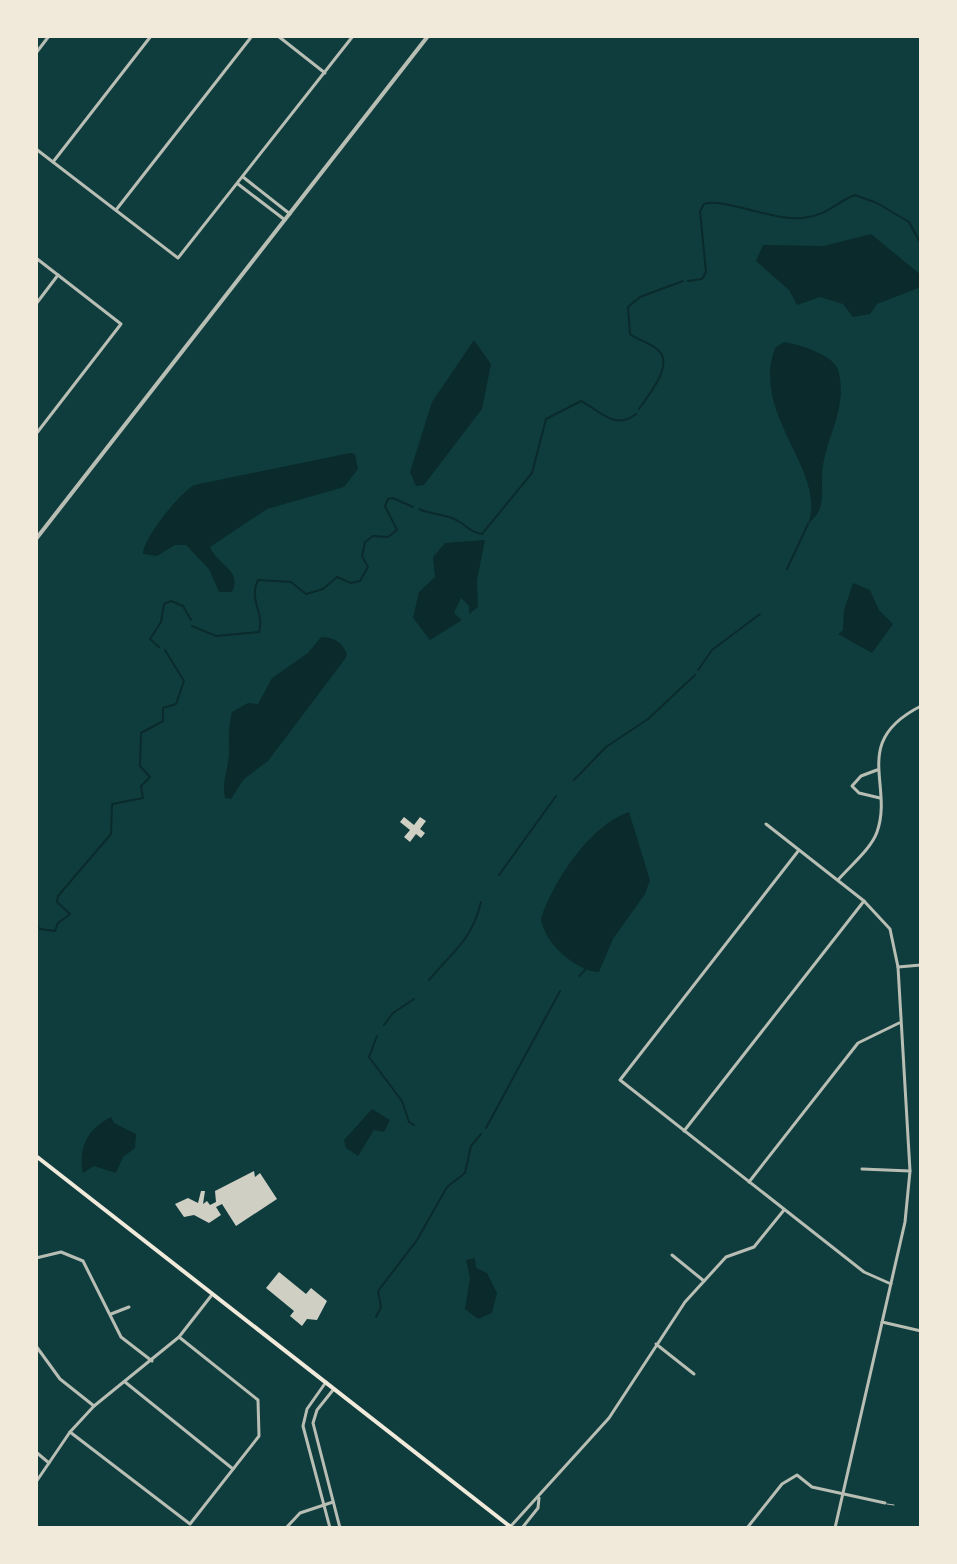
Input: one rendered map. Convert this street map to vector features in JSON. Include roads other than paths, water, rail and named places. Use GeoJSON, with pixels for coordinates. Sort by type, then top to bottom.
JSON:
{"type":"FeatureCollection","features":[{"type":"Feature","properties":{"kind":"main road"},"geometry":{"type":"LineString","coordinates":[[36,1156],[211,1296],[511,1527]]}},
{"type":"Feature","properties":{"kind":"street"},"geometry":{"type":"LineString","coordinates":[[36,53],[49,36]]}},
{"type":"Feature","properties":{"kind":"street"},"geometry":{"type":"LineString","coordinates":[[53,162],[151,36]]}},
{"type":"Feature","properties":{"kind":"street"},"geometry":{"type":"LineString","coordinates":[[115,211],[252,36]]}},
{"type":"Feature","properties":{"kind":"street"},"geometry":{"type":"LineString","coordinates":[[278,36],[325,73]]}},
{"type":"Feature","properties":{"kind":"street"},"geometry":{"type":"LineString","coordinates":[[36,149],[178,258],[353,36]]}},
{"type":"Feature","properties":{"kind":"street"},"geometry":{"type":"LineString","coordinates":[[36,539],[428,36]]}},
{"type":"Feature","properties":{"kind":"street"},"geometry":{"type":"LineString","coordinates":[[243,177],[290,214]]}},
{"type":"Feature","properties":{"kind":"street"},"geometry":{"type":"LineString","coordinates":[[238,184],[285,220]]}},
{"type":"Feature","properties":{"kind":"street"},"geometry":{"type":"LineString","coordinates":[[36,258],[121,324],[36,434]]}},
{"type":"Feature","properties":{"kind":"street"},"geometry":{"type":"LineString","coordinates":[[36,304],[59,275]]}},
{"type":"Feature","properties":{"kind":"street"},"geometry":{"type":"LineString","coordinates":[[838,880],[877,834],[880,798],[877,770],[884,741],[910,712],[921,706]]}},
{"type":"Feature","properties":{"kind":"street"},"geometry":{"type":"LineString","coordinates":[[877,770],[861,776],[852,786],[859,793],[880,798]]}},
{"type":"Feature","properties":{"kind":"street"},"geometry":{"type":"LineString","coordinates":[[766,824],[864,901],[890,929],[898,967],[910,1171],[905,1222],[835,1528]]}},
{"type":"Feature","properties":{"kind":"street"},"geometry":{"type":"LineString","coordinates":[[799,850],[620,1080],[864,1272],[891,1284]]}},
{"type":"Feature","properties":{"kind":"street"},"geometry":{"type":"LineString","coordinates":[[684,1131],[864,901]]}},
{"type":"Feature","properties":{"kind":"street"},"geometry":{"type":"LineString","coordinates":[[898,967],[921,965]]}},
{"type":"Feature","properties":{"kind":"street"},"geometry":{"type":"LineString","coordinates":[[749,1182],[858,1043],[899,1023]]}},
{"type":"Feature","properties":{"kind":"street"},"geometry":{"type":"LineString","coordinates":[[862,1169],[910,1171]]}},
{"type":"Feature","properties":{"kind":"street"},"geometry":{"type":"LineString","coordinates":[[511,1527],[609,1418],[656,1344],[704,1281],[726,1257],[754,1247],[784,1210]]}},
{"type":"Feature","properties":{"kind":"street"},"geometry":{"type":"LineString","coordinates":[[36,1258],[61,1252],[83,1261],[121,1337],[152,1361]]}},
{"type":"Feature","properties":{"kind":"street"},"geometry":{"type":"LineString","coordinates":[[672,1255],[704,1281]]}},
{"type":"Feature","properties":{"kind":"street"},"geometry":{"type":"LineString","coordinates":[[36,1482],[70,1432],[94,1406],[179,1337],[211,1296]]}},
{"type":"Feature","properties":{"kind":"street"},"geometry":{"type":"LineString","coordinates":[[111,1314],[129,1307]]}},
{"type":"Feature","properties":{"kind":"street"},"geometry":{"type":"LineString","coordinates":[[882,1322],[921,1331]]}},
{"type":"Feature","properties":{"kind":"street"},"geometry":{"type":"LineString","coordinates":[[70,1432],[190,1524],[259,1436],[261,1424],[258,1400],[179,1337]]}},
{"type":"Feature","properties":{"kind":"street"},"geometry":{"type":"LineString","coordinates":[[656,1344],[694,1374]]}},
{"type":"Feature","properties":{"kind":"street"},"geometry":{"type":"LineString","coordinates":[[36,1346],[60,1379],[94,1406]]}},
{"type":"Feature","properties":{"kind":"street"},"geometry":{"type":"LineString","coordinates":[[125,1382],[233,1469]]}},
{"type":"Feature","properties":{"kind":"street"},"geometry":{"type":"LineString","coordinates":[[326,1382],[307,1409],[303,1426],[330,1528]]}},
{"type":"Feature","properties":{"kind":"street"},"geometry":{"type":"LineString","coordinates":[[334,1389],[317,1410],[313,1423],[340,1528]]}},
{"type":"Feature","properties":{"kind":"street"},"geometry":{"type":"LineString","coordinates":[[36,1452],[49,1463]]}},
{"type":"Feature","properties":{"kind":"street"},"geometry":{"type":"LineString","coordinates":[[747,1528],[782,1484],[797,1475],[812,1487],[885,1503]]}},
{"type":"Feature","properties":{"kind":"street"},"geometry":{"type":"LineString","coordinates":[[522,1528],[538,1508],[539,1498]]}},
{"type":"Feature","properties":{"kind":"street"},"geometry":{"type":"LineString","coordinates":[[286,1528],[300,1513],[333,1502]]}},
{"type":"Feature","properties":{"kind":"lane"},"geometry":{"type":"LineString","coordinates":[[885,1503],[894,1505]]}},
{"type":"Feature","properties":{"kind":"water"},"geometry":{"type":"Polygon","coordinates":[[[871,234],[921,275],[921,287],[877,304],[870,314],[853,317],[843,304],[820,297],[797,305],[789,290],[756,261],[763,245],[824,246],[871,234]]]}},
{"type":"Feature","properties":{"kind":"water"},"geometry":{"type":"Polygon","coordinates":[[[474,340],[491,364],[482,409],[424,485],[416,486],[410,472],[432,402],[474,340]]]}},
{"type":"Feature","properties":{"kind":"water"},"geometry":{"type":"Polygon","coordinates":[[[784,342],[806,348],[830,360],[838,370],[841,384],[839,410],[824,460],[821,507],[808,524],[811,504],[808,484],[772,396],[770,373],[775,348],[784,342]]]}},
{"type":"Feature","properties":{"kind":"water"},"geometry":{"type":"Polygon","coordinates":[[[355,454],[358,469],[344,487],[267,509],[210,547],[234,578],[232,592],[219,592],[209,569],[186,545],[175,545],[157,556],[143,554],[163,517],[194,485],[355,454]]]}},
{"type":"Feature","properties":{"kind":"water"},"geometry":{"type":"Polygon","coordinates":[[[485,540],[477,580],[478,607],[469,614],[469,606],[461,598],[454,613],[462,620],[430,640],[413,618],[419,592],[435,577],[433,557],[445,543],[485,540]]]}},
{"type":"Feature","properties":{"kind":"water"},"geometry":{"type":"Polygon","coordinates":[[[853,583],[870,590],[879,610],[893,624],[872,653],[838,634],[843,630],[844,610],[853,583]]]}},
{"type":"Feature","properties":{"kind":"water"},"geometry":{"type":"Polygon","coordinates":[[[321,637],[340,643],[347,654],[345,659],[268,761],[244,779],[231,799],[225,798],[232,712],[248,703],[258,704],[272,678],[308,653],[321,637]]]}},
{"type":"Feature","properties":{"kind":"water"},"geometry":{"type":"Polygon","coordinates":[[[629,812],[650,880],[645,894],[613,939],[599,972],[580,967],[562,954],[548,936],[541,918],[564,871],[587,841],[629,812]]]}},
{"type":"Feature","properties":{"kind":"water"},"geometry":{"type":"Polygon","coordinates":[[[372,1109],[390,1120],[384,1132],[374,1130],[358,1156],[346,1148],[344,1140],[372,1109]]]}},
{"type":"Feature","properties":{"kind":"water"},"geometry":{"type":"Polygon","coordinates":[[[111,1117],[114,1123],[136,1134],[135,1148],[123,1157],[116,1173],[94,1166],[83,1173],[82,1155],[86,1139],[96,1127],[111,1117]]]}},
{"type":"Feature","properties":{"kind":"water"},"geometry":{"type":"Polygon","coordinates":[[[475,1258],[476,1268],[487,1273],[497,1293],[492,1313],[478,1319],[465,1309],[470,1278],[466,1260],[475,1258]]]}},
{"type":"Feature","properties":{"kind":"waterway"},"geometry":{"type":"LineString","coordinates":[[688,281],[702,279],[706,272],[700,211],[704,204],[723,204],[777,216],[803,218],[825,212],[855,195],[877,203],[909,222],[921,244]]}},
{"type":"Feature","properties":{"kind":"waterway"},"geometry":{"type":"LineString","coordinates":[[639,409],[658,381],[663,357],[656,348],[630,334],[628,307],[640,297],[683,281]]}},
{"type":"Feature","properties":{"kind":"waterway"},"geometry":{"type":"LineString","coordinates":[[419,509],[454,519],[482,534],[532,473],[546,419],[581,401],[614,420],[628,419],[636,414]]}},
{"type":"Feature","properties":{"kind":"waterway"},"geometry":{"type":"LineString","coordinates":[[192,626],[216,636],[259,632],[255,594],[258,580],[291,582],[306,594],[323,589],[337,577],[351,583],[360,581],[368,567],[362,556],[365,542],[373,536],[388,537],[397,530],[385,506],[388,499],[393,498],[413,507]]}},
{"type":"Feature","properties":{"kind":"waterway"},"geometry":{"type":"LineString","coordinates":[[787,569],[808,524]]}},
{"type":"Feature","properties":{"kind":"waterway"},"geometry":{"type":"LineString","coordinates":[[159,647],[150,639],[161,622],[164,604],[171,601],[183,606],[191,620]]}},
{"type":"Feature","properties":{"kind":"waterway"},"geometry":{"type":"LineString","coordinates":[[698,670],[712,650],[760,614]]}},
{"type":"Feature","properties":{"kind":"waterway"},"geometry":{"type":"LineString","coordinates":[[40,929],[55,931],[58,923],[70,914],[57,902],[58,896],[111,834],[112,804],[143,798],[141,786],[150,777],[140,766],[141,733],[163,721],[163,708],[176,704],[184,681],[165,650]]}},
{"type":"Feature","properties":{"kind":"waterway"},"geometry":{"type":"LineString","coordinates":[[574,780],[606,747],[648,719],[695,675]]}},
{"type":"Feature","properties":{"kind":"waterway"},"geometry":{"type":"LineString","coordinates":[[499,875],[556,796]]}},
{"type":"Feature","properties":{"kind":"waterway"},"geometry":{"type":"LineString","coordinates":[[429,980],[467,936],[481,902]]}},
{"type":"Feature","properties":{"kind":"waterway"},"geometry":{"type":"LineString","coordinates":[[579,976],[585,970]]}},
{"type":"Feature","properties":{"kind":"waterway"},"geometry":{"type":"LineString","coordinates":[[486,1128],[560,991]]}},
{"type":"Feature","properties":{"kind":"waterway"},"geometry":{"type":"LineString","coordinates":[[384,1025],[393,1013],[414,999]]}},
{"type":"Feature","properties":{"kind":"waterway"},"geometry":{"type":"LineString","coordinates":[[377,1036],[369,1057],[402,1101],[409,1122],[414,1125]]}},
{"type":"Feature","properties":{"kind":"waterway"},"geometry":{"type":"LineString","coordinates":[[376,1317],[381,1307],[378,1291],[417,1240],[447,1187],[465,1173],[471,1146],[481,1134]]}}]}
